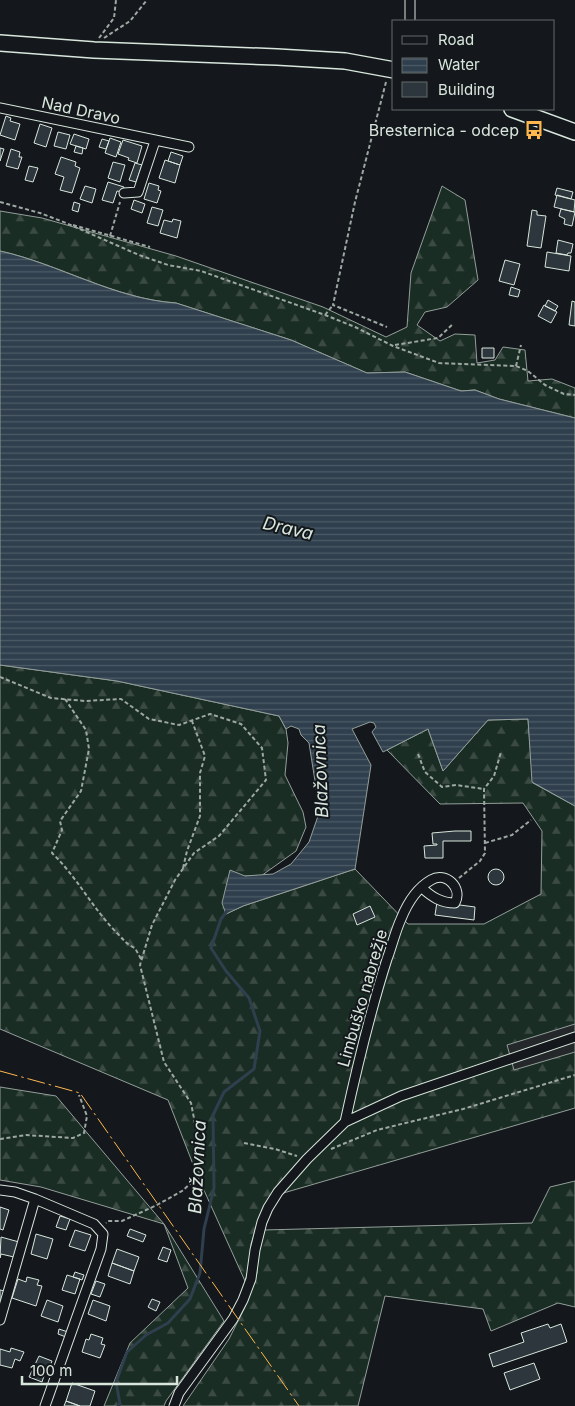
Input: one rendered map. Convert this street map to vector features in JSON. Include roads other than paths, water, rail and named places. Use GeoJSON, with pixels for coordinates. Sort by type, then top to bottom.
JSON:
{"type":"FeatureCollection","features":[{"type":"Feature","properties":{"kind":"main road"},"geometry":{"type":"LineString","coordinates":[[0,43],[94,50],[345,61],[392,70]]}},
{"type":"Feature","properties":{"kind":"main road"},"geometry":{"type":"LineString","coordinates":[[515,110],[575,132]]}},
{"type":"Feature","properties":{"kind":"street"},"geometry":{"type":"LineString","coordinates":[[410,0],[410,20]]}},
{"type":"Feature","properties":{"kind":"street","name":"Nad Dravo"},"geometry":{"type":"LineString","coordinates":[[0,108],[189,147]]}},
{"type":"Feature","properties":{"kind":"street"},"geometry":{"type":"LineString","coordinates":[[124,193],[138,192],[155,141]]}},
{"type":"Feature","properties":{"kind":"street","name":"Limbuško nabrežje"},"geometry":{"type":"LineString","coordinates":[[345,1122],[376,997],[400,919],[412,898],[422,888],[432,879],[442,877],[453,882],[458,889],[458,898],[455,903],[447,903],[434,899],[422,888]]}},
{"type":"Feature","properties":{"kind":"street"},"geometry":{"type":"LineString","coordinates":[[174,1406],[178,1393],[224,1332],[243,1300],[251,1279],[255,1250],[262,1222],[268,1208],[278,1192],[345,1122],[401,1096],[575,1037]]}},
{"type":"Feature","properties":{"kind":"street"},"geometry":{"type":"LineString","coordinates":[[0,1190],[15,1192],[35,1199],[94,1224],[103,1234],[101,1249],[45,1406]]}},
{"type":"Feature","properties":{"kind":"street"},"geometry":{"type":"LineString","coordinates":[[0,1320],[35,1199]]}},
{"type":"Feature","properties":{"kind":"water","name":"Drava"},"geometry":{"type":"Polygon","coordinates":[[[0,251],[44,264],[131,295],[176,303],[291,340],[367,373],[405,372],[461,391],[475,390],[499,399],[575,418],[575,806],[532,782],[528,719],[488,720],[443,771],[428,729],[383,752],[372,732],[376,727],[374,723],[370,722],[352,729],[371,765],[355,869],[243,906],[226,914],[222,903],[230,870],[245,876],[273,874],[291,864],[309,842],[318,816],[318,800],[309,743],[301,735],[299,729],[291,726],[286,729],[279,716],[117,681],[0,665],[0,251]]]}},
{"type":"Feature","properties":{"kind":"waterway","name":"Blažovnica"},"geometry":{"type":"LineString","coordinates":[[118,1406],[120,1404],[116,1382],[127,1352],[146,1335],[168,1323],[190,1299],[200,1273],[204,1229],[214,1188],[213,1115],[224,1092],[254,1069],[260,1031],[249,998],[226,971],[211,948],[221,919],[227,911]]}},
{"type":"Feature","properties":{"kind":"place","name":"Bresternica - odcep"},"geometry":{"type":"Point","coordinates":[534,130]}}]}
